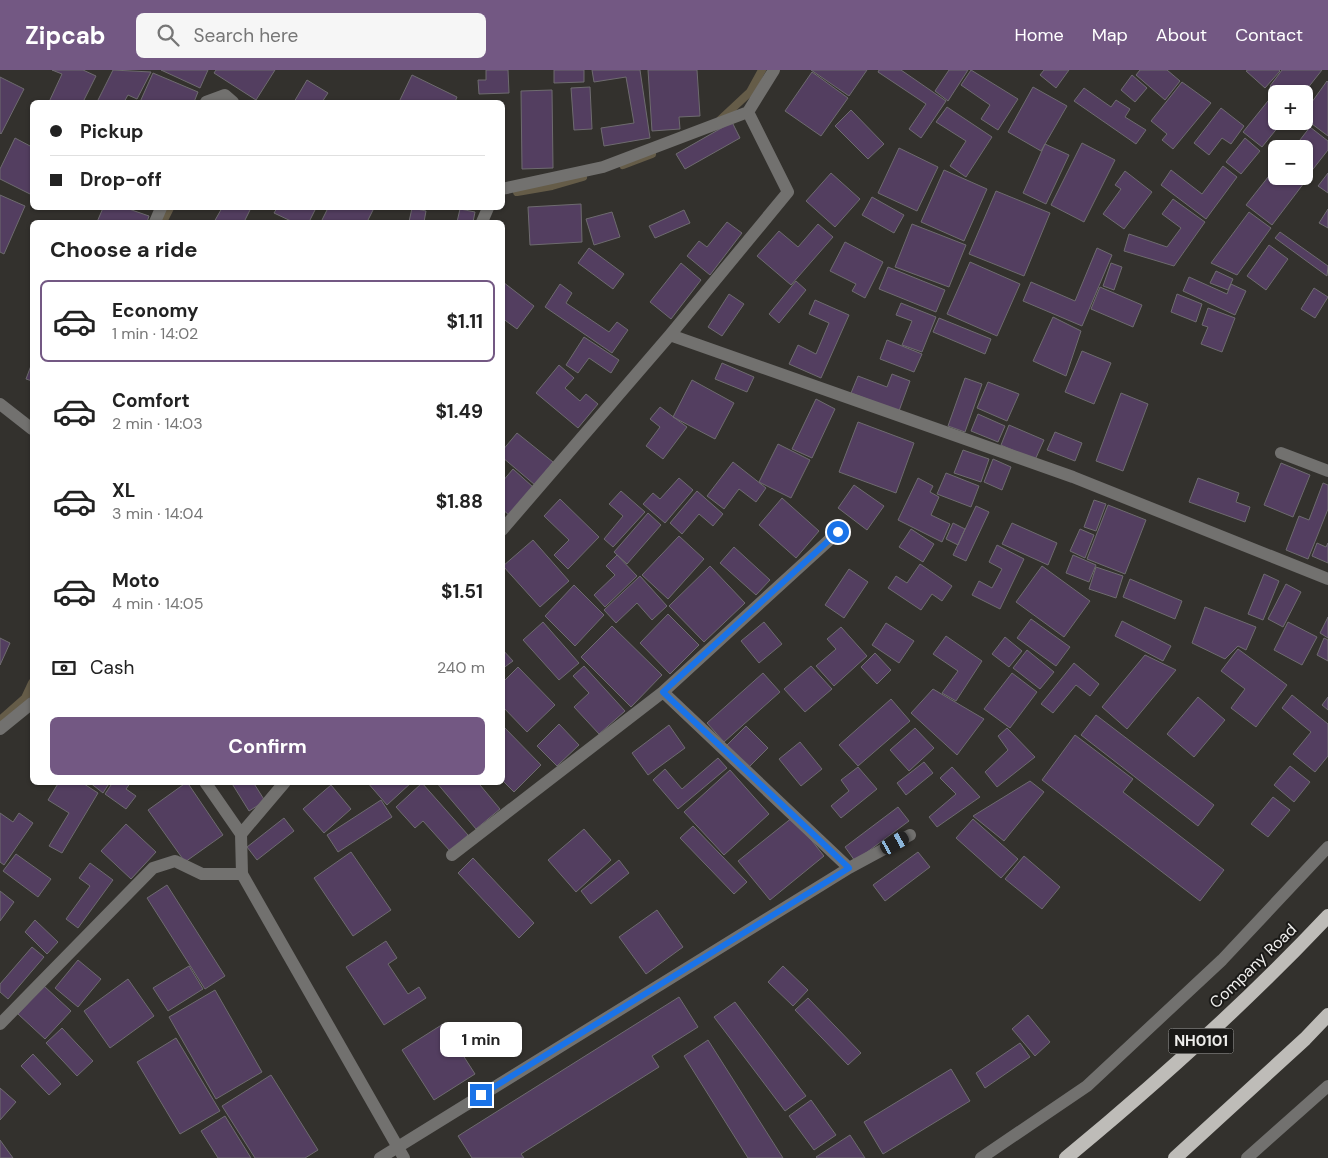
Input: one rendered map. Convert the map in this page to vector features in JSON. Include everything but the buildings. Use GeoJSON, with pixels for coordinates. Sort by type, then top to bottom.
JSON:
{"type":"FeatureCollection","features":[{"type":"Feature","properties":{"kind":"highway","name":"Company Road"},"geometry":{"type":"LineString","coordinates":[[1066,1158],[1150,1088],[1273,974],[1328,916]]}},
{"type":"Feature","properties":{"kind":"highway"},"geometry":{"type":"LineString","coordinates":[[1175,1158],[1305,1039],[1328,1015]]}},
{"type":"Feature","properties":{"kind":"street"},"geometry":{"type":"LineString","coordinates":[[505,188],[602,167],[684,138],[748,112],[774,70]]}},
{"type":"Feature","properties":{"kind":"street"},"geometry":{"type":"LineString","coordinates":[[212,100],[225,96],[230,100]]}},
{"type":"Feature","properties":{"kind":"street"},"geometry":{"type":"LineString","coordinates":[[505,527],[670,335],[788,192],[748,112]]}},
{"type":"Feature","properties":{"kind":"street"},"geometry":{"type":"LineString","coordinates":[[670,335],[1073,478],[1328,579]]}},
{"type":"Feature","properties":{"kind":"street"},"geometry":{"type":"LineString","coordinates":[[0,404],[30,427]]}},
{"type":"Feature","properties":{"kind":"street"},"geometry":{"type":"LineString","coordinates":[[1282,453],[1328,471]]}},
{"type":"Feature","properties":{"kind":"street"},"geometry":{"type":"LineString","coordinates":[[452,855],[663,692],[838,532]]}},
{"type":"Feature","properties":{"kind":"street"},"geometry":{"type":"LineString","coordinates":[[663,692],[849,868]]}},
{"type":"Feature","properties":{"kind":"street"},"geometry":{"type":"LineString","coordinates":[[0,729],[30,705]]}},
{"type":"Feature","properties":{"kind":"street"},"geometry":{"type":"LineString","coordinates":[[208,785],[240,834],[242,874],[401,1152]]}},
{"type":"Feature","properties":{"kind":"street"},"geometry":{"type":"LineString","coordinates":[[240,834],[282,785]]}},
{"type":"Feature","properties":{"kind":"street"},"geometry":{"type":"LineString","coordinates":[[380,1158],[401,1152],[849,868],[910,835]]}},
{"type":"Feature","properties":{"kind":"street"},"geometry":{"type":"LineString","coordinates":[[981,1158],[1086,1086],[1222,960],[1328,847]]}},
{"type":"Feature","properties":{"kind":"street"},"geometry":{"type":"LineString","coordinates":[[0,1024],[153,868],[175,861],[202,874],[242,874]]}},
{"type":"Feature","properties":{"kind":"street"},"geometry":{"type":"LineString","coordinates":[[1247,1158],[1328,1086]]}},
{"type":"Feature","properties":{"kind":"waterway"},"geometry":{"type":"LineString","coordinates":[[720,120],[750,92],[762,70]]}},
{"type":"Feature","properties":{"kind":"waterway"},"geometry":{"type":"LineString","coordinates":[[623,165],[652,154]]}},
{"type":"Feature","properties":{"kind":"waterway"},"geometry":{"type":"LineString","coordinates":[[517,192],[552,186],[583,177]]}},
{"type":"Feature","properties":{"kind":"waterway"},"geometry":{"type":"LineString","coordinates":[[164,220],[169,210]]}},
{"type":"Feature","properties":{"kind":"waterway"},"geometry":{"type":"LineString","coordinates":[[0,720],[25,698],[30,687]]}},
{"type":"Feature","properties":{"kind":"route"},"geometry":{"type":"LineString","coordinates":[[481,1095],[849,868],[663,692],[838,532]]}}]}
